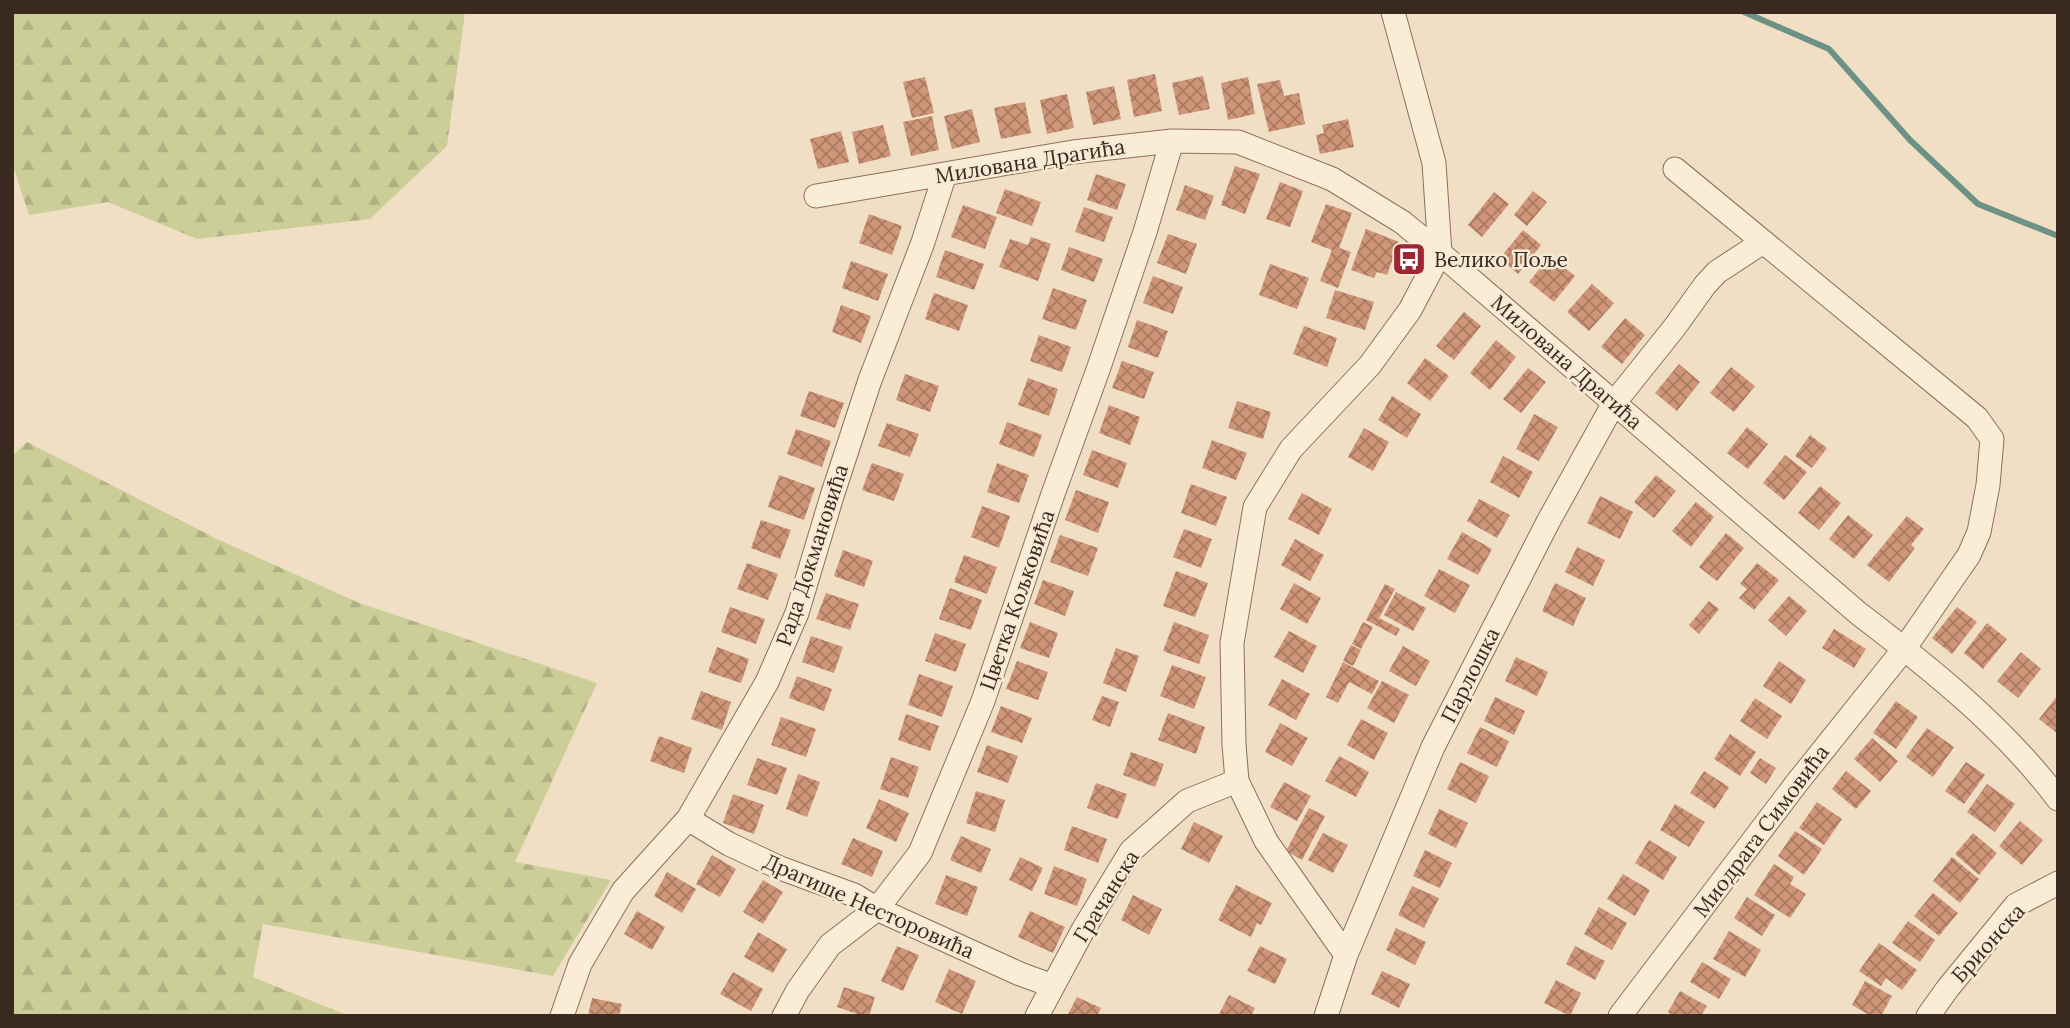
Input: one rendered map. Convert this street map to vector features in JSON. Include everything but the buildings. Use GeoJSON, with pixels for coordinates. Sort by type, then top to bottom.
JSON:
{"type":"FeatureCollection","features":[{"type":"Feature","properties":{"kind":"street"},"geometry":{"type":"LineString","coordinates":[[1346,955],[1266,841],[1237,781],[1232,643],[1255,507],[1291,449],[1370,365],[1410,310],[1440,253],[1434,163],[1393,12]]}},
{"type":"Feature","properties":{"kind":"street","name":"Милована Драгића"},"geometry":{"type":"LineString","coordinates":[[816,195],[1073,152],[1172,141],[1238,142],[1332,179],[1402,222],[1440,253],[1858,613],[1905,649],[1974,708],[2034,767],[2058,799]]}},
{"type":"Feature","properties":{"kind":"street","name":"Цветка Кољковића"},"geometry":{"type":"LineString","coordinates":[[784,1016],[798,990],[831,945],[877,909],[920,853],[983,701],[1145,232],[1172,141]]}},
{"type":"Feature","properties":{"kind":"street","name":"Миодрага Симовића"},"geometry":{"type":"LineString","coordinates":[[1620,1016],[1796,784],[1905,649],[1969,555],[1979,532],[1988,485],[1992,439],[1977,418],[1675,169]]}},
{"type":"Feature","properties":{"kind":"street","name":"Рада Докмановића"},"geometry":{"type":"LineString","coordinates":[[562,1016],[580,964],[623,891],[688,819],[767,682],[797,613],[870,380],[922,245],[945,174]]}},
{"type":"Feature","properties":{"kind":"street","name":"Парлошка"},"geometry":{"type":"LineString","coordinates":[[1326,1016],[1346,955],[1433,747],[1548,522],[1614,403],[1717,272],[1763,242]]}},
{"type":"Feature","properties":{"kind":"street","name":"Грачанска"},"geometry":{"type":"LineString","coordinates":[[1037,1016],[1083,930],[1131,851],[1187,801],[1237,781]]}},
{"type":"Feature","properties":{"kind":"street","name":"Драгише Несторовића"},"geometry":{"type":"LineString","coordinates":[[688,819],[760,859],[854,895],[877,909],[1020,974],[1053,986]]}},
{"type":"Feature","properties":{"kind":"street","name":"Брионска"},"geometry":{"type":"LineString","coordinates":[[1928,1016],[2016,905],[2058,883]]}},
{"type":"Feature","properties":{"kind":"green space"},"geometry":{"type":"Polygon","coordinates":[[[12,12],[465,12],[447,146],[370,219],[197,239],[108,202],[29,215],[12,163],[12,12]]]}},
{"type":"Feature","properties":{"kind":"green space"},"geometry":{"type":"Polygon","coordinates":[[[27,442],[219,540],[357,602],[597,683],[515,862],[611,880],[553,976],[263,924],[253,977],[349,1016],[12,1016],[12,456],[27,442]]]}},
{"type":"Feature","properties":{"kind":"waterway"},"geometry":{"type":"LineString","coordinates":[[1744,12],[1829,49],[1910,140],[1978,204],[2058,236]]}},
{"type":"Feature","properties":{"kind":"place","name":"Велико Поље"},"geometry":{"type":"Point","coordinates":[1409,259]}}]}
